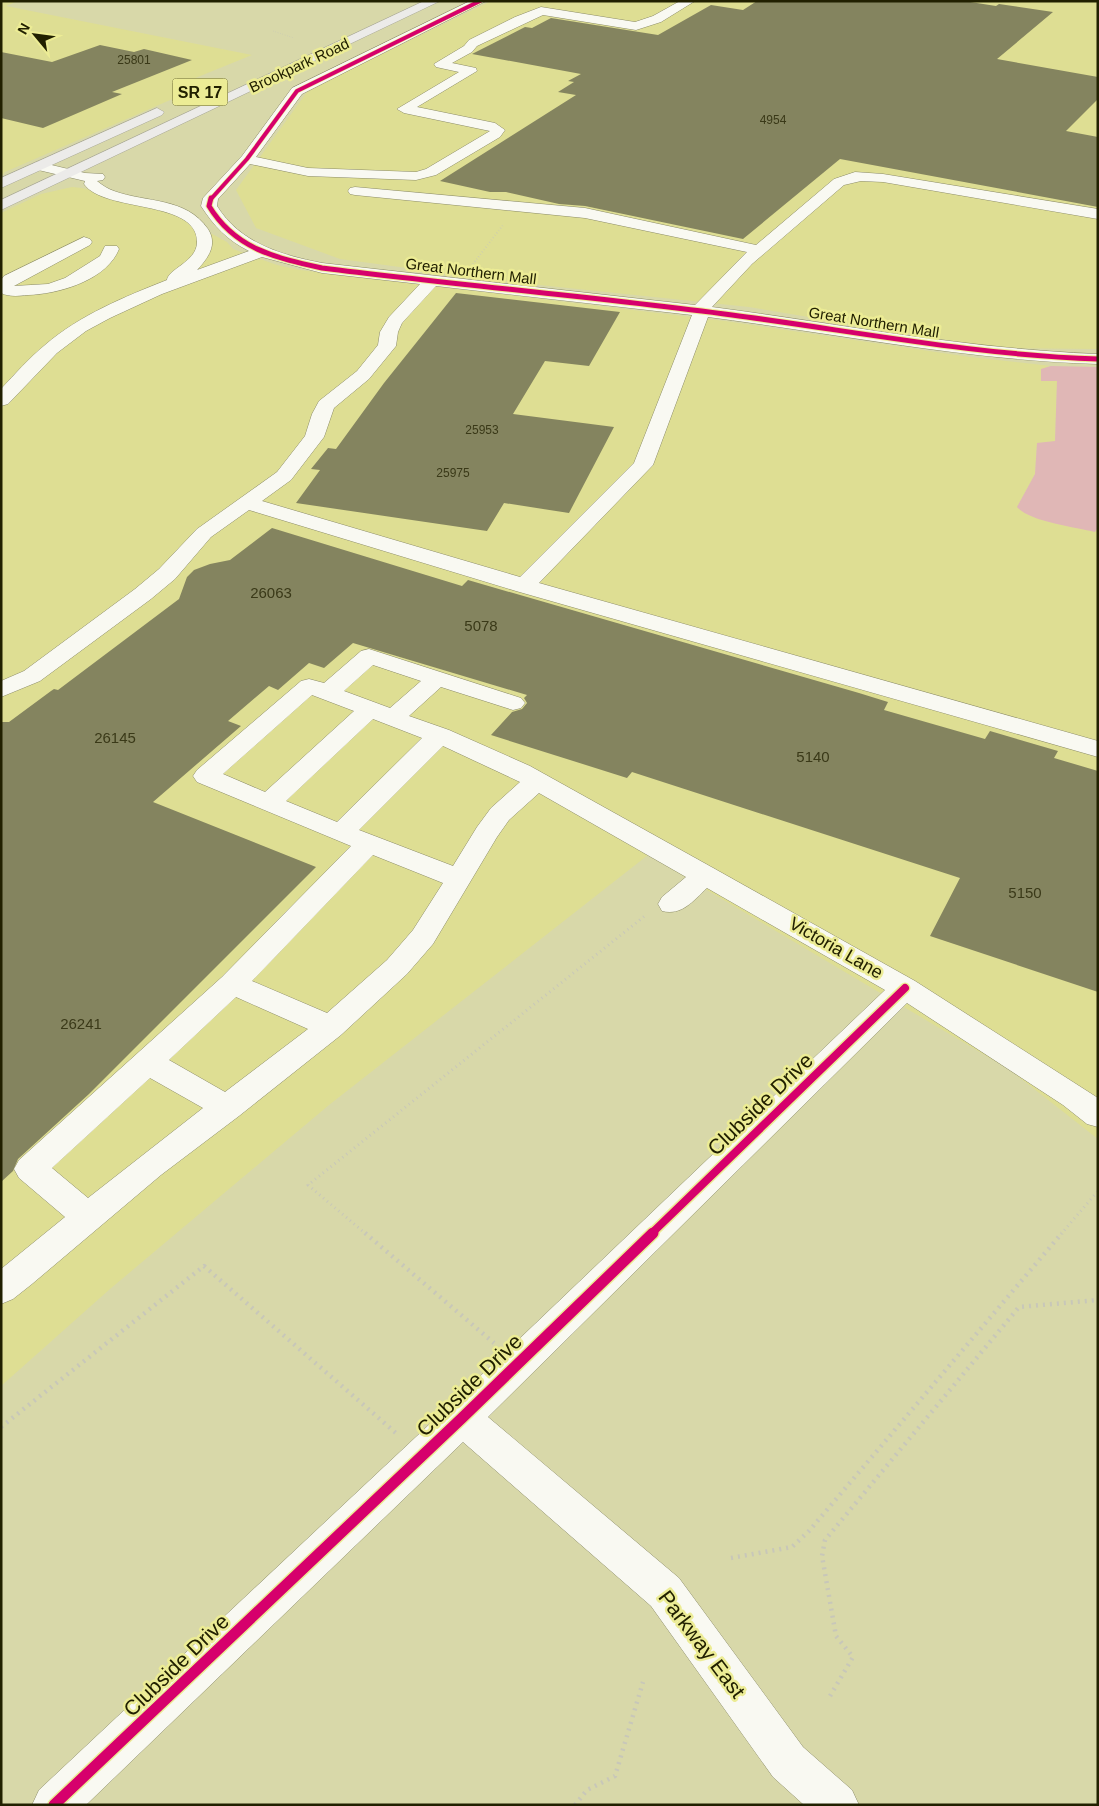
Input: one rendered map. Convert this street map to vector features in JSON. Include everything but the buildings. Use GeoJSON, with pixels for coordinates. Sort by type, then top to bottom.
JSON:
{"type":"FeatureCollection","features":[{"type":"Feature","properties":{"kind":"main road","name":"Brookpark Road"},"geometry":{"type":"LineString","coordinates":[[1,206],[83,178],[434,1]]}},
{"type":"Feature","properties":{"kind":"main road","name":"SR 17"},"geometry":{"type":"LineString","coordinates":[[1,184],[166,108]]}},
{"type":"Feature","properties":{"kind":"street"},"geometry":{"type":"LineString","coordinates":[[211,207],[289,99],[299,89],[480,1]]}},
{"type":"Feature","properties":{"kind":"street"},"geometry":{"type":"LineString","coordinates":[[247,159],[308,172],[403,176],[431,172],[495,134],[498,130],[490,126],[404,109],[471,71],[440,64],[468,49],[473,43],[518,20],[542,11],[636,26],[653,21],[689,1]]}},
{"type":"Feature","properties":{"kind":"street"},"geometry":{"type":"LineString","coordinates":[[39,166],[211,207]]}},
{"type":"Feature","properties":{"kind":"street"},"geometry":{"type":"LineString","coordinates":[[524,586],[643,465],[700,311],[758,250],[839,182],[853,176],[883,178],[1098,214]]}},
{"type":"Feature","properties":{"kind":"street"},"geometry":{"type":"LineString","coordinates":[[83,178],[108,178]]}},
{"type":"Feature","properties":{"kind":"street"},"geometry":{"type":"LineString","coordinates":[[83,178],[107,194],[184,213],[198,223],[205,237],[205,245],[196,260],[156,292]]}},
{"type":"Feature","properties":{"kind":"street"},"geometry":{"type":"LineString","coordinates":[[340,190],[592,214],[758,250]]}},
{"type":"Feature","properties":{"kind":"street"},"geometry":{"type":"LineString","coordinates":[[193,197],[211,207]]}},
{"type":"Feature","properties":{"kind":"street","name":"Great Northern Mall"},"geometry":{"type":"LineString","coordinates":[[211,207],[236,237],[262,252],[322,268],[700,311],[989,353],[1045,358],[1098,359]]}},
{"type":"Feature","properties":{"kind":"street"},"geometry":{"type":"LineString","coordinates":[[84,242],[10,280],[4,287],[9,291],[39,296],[48,294],[93,270],[99,263],[107,259],[107,254],[111,248]]}},
{"type":"Feature","properties":{"kind":"street"},"geometry":{"type":"LineString","coordinates":[[1,400],[51,348],[78,328],[111,310],[262,252]]}},
{"type":"Feature","properties":{"kind":"street"},"geometry":{"type":"LineString","coordinates":[[1,690],[32,676],[144,594],[167,574],[204,533],[247,504],[287,473],[314,436],[326,405],[359,380],[387,346],[395,321],[432,280]]}},
{"type":"Feature","properties":{"kind":"street"},"geometry":{"type":"LineString","coordinates":[[247,504],[524,586],[1098,749]]}},
{"type":"Feature","properties":{"kind":"street"},"geometry":{"type":"LineString","coordinates":[[327,693],[369,656],[513,703]]}},
{"type":"Feature","properties":{"kind":"street"},"geometry":{"type":"LineString","coordinates":[[394,717],[438,678]]}},
{"type":"Feature","properties":{"kind":"street","name":"Victoria Lane"},"geometry":{"type":"LineString","coordinates":[[268,803],[206,776],[309,686],[394,717],[440,736],[536,781],[905,988],[1074,1097],[1098,1115]]}},
{"type":"Feature","properties":{"kind":"street"},"geometry":{"type":"LineString","coordinates":[[370,708],[268,803],[459,879]]}},
{"type":"Feature","properties":{"kind":"street"},"geometry":{"type":"LineString","coordinates":[[341,833],[440,736]]}},
{"type":"Feature","properties":{"kind":"street"},"geometry":{"type":"LineString","coordinates":[[1,1289],[39,1261],[88,1217],[150,1166],[228,1108],[330,1027],[397,967],[423,937],[486,833],[500,814],[536,781]]}},
{"type":"Feature","properties":{"kind":"street"},"geometry":{"type":"LineString","coordinates":[[88,1217],[30,1169],[232,984],[369,844]]}},
{"type":"Feature","properties":{"kind":"street"},"geometry":{"type":"LineString","coordinates":[[672,904],[705,875]]}},
{"type":"Feature","properties":{"kind":"street"},"geometry":{"type":"LineString","coordinates":[[232,984],[330,1027]]}},
{"type":"Feature","properties":{"kind":"street","name":"Clubside Drive"},"geometry":{"type":"LineString","coordinates":[[54,1805],[462,1418],[905,988]]}},
{"type":"Feature","properties":{"kind":"street"},"geometry":{"type":"LineString","coordinates":[[147,1062],[228,1108]]}},
{"type":"Feature","properties":{"kind":"street","name":"Parkway East"},"geometry":{"type":"LineString","coordinates":[[462,1418],[665,1592],[788,1762],[837,1805]]}},
{"type":"Feature","properties":{"kind":"path"},"geometry":{"type":"LineString","coordinates":[[273,31],[294,38]]}},
{"type":"Feature","properties":{"kind":"path"},"geometry":{"type":"LineString","coordinates":[[456,283],[520,207]]}},
{"type":"Feature","properties":{"kind":"path"},"geometry":{"type":"LineString","coordinates":[[517,1363],[471,1321],[308,1185],[647,914],[672,904]]}},
{"type":"Feature","properties":{"kind":"path"},"geometry":{"type":"LineString","coordinates":[[731,1558],[792,1546],[809,1531],[1098,1192]]}},
{"type":"Feature","properties":{"kind":"path"},"geometry":{"type":"LineString","coordinates":[[1,1427],[204,1266],[422,1456]]}},
{"type":"Feature","properties":{"kind":"path"},"geometry":{"type":"LineString","coordinates":[[830,1696],[853,1657],[836,1636],[822,1556],[825,1540],[1019,1307],[1098,1300]]}},
{"type":"Feature","properties":{"kind":"path"},"geometry":{"type":"LineString","coordinates":[[575,1805],[587,1790],[615,1776],[643,1682]]}},
{"type":"Feature","properties":{"kind":"shaded area"},"geometry":{"type":"Polygon","coordinates":[[[1,1],[18,1],[6,6],[252,55],[183,83],[200,87],[5,172],[1,177],[1,1]]]}},
{"type":"Feature","properties":{"kind":"shaded area"},"geometry":{"type":"Polygon","coordinates":[[[491,1],[1098,1],[1098,349],[996,348],[749,307],[511,282],[340,259],[256,228],[236,190],[307,92],[491,1]]]}},
{"type":"Feature","properties":{"kind":"shaded area"},"geometry":{"type":"Polygon","coordinates":[[[72,187],[169,211],[227,242],[233,249],[277,265],[300,270],[725,321],[970,357],[1051,366],[1046,367],[1041,381],[1057,381],[1055,442],[1037,443],[1035,474],[1017,507],[1095,532],[1098,527],[1098,1139],[1010,1070],[648,855],[329,1105],[110,1289],[1,1386],[1,213],[41,194],[72,187]]]}},
{"type":"Feature","properties":{"kind":"shaded area"},"geometry":{"type":"Polygon","coordinates":[[[1051,366],[1098,367],[1098,527],[1095,532],[1032,517],[1017,507],[1035,474],[1037,443],[1055,441],[1057,381],[1041,381],[1041,369],[1051,366]]]}},
{"type":"Feature","properties":{"kind":"cycle path"},"geometry":{"type":"LineString","coordinates":[[480,1],[297,91],[247,159],[211,198],[209,206],[218,220],[229,232],[258,250],[290,261],[322,268],[694,310],[922,344],[1054,358],[1098,359]]}},
{"type":"Feature","properties":{"kind":"cycle path"},"geometry":{"type":"LineString","coordinates":[[54,1805],[462,1418],[905,988]]}}]}
